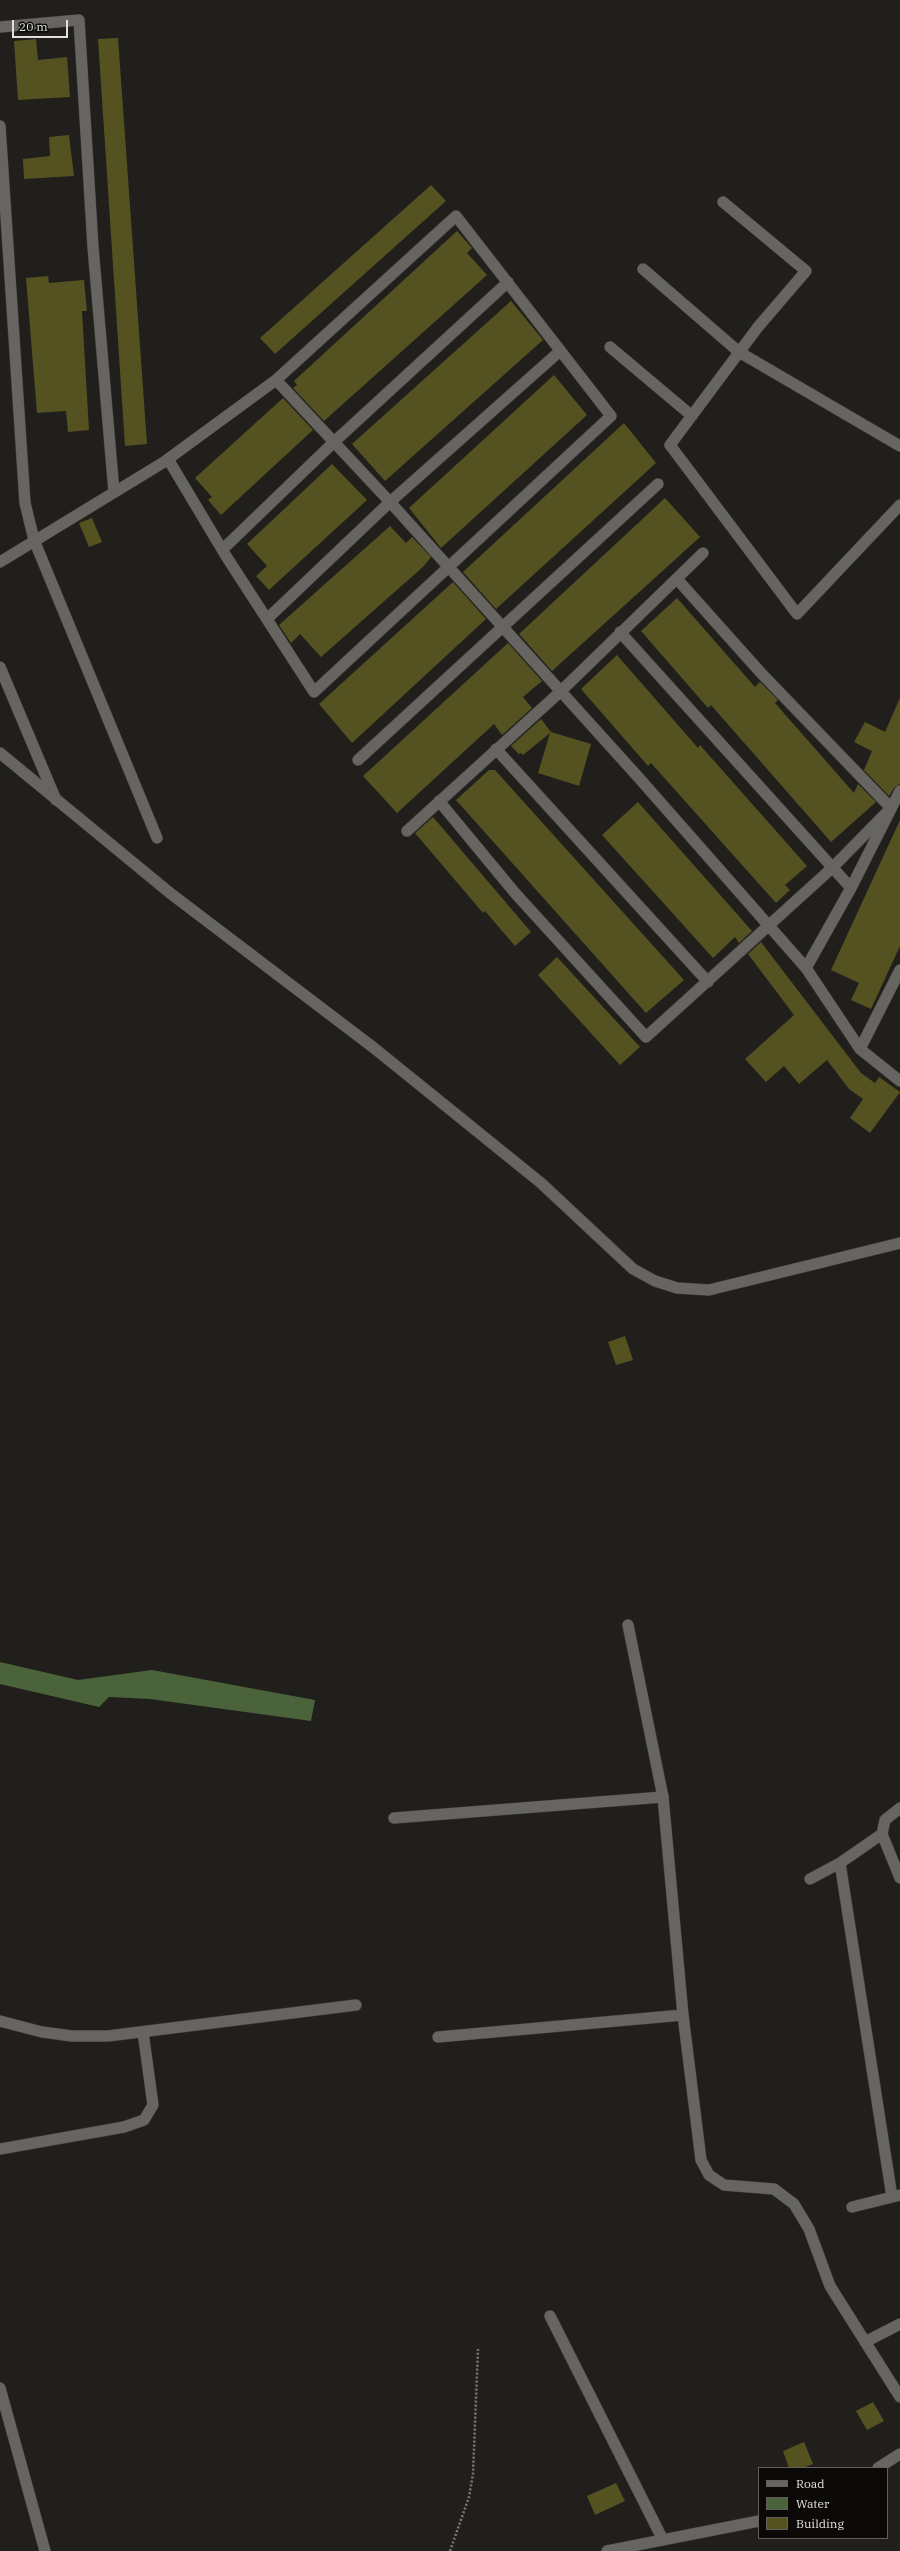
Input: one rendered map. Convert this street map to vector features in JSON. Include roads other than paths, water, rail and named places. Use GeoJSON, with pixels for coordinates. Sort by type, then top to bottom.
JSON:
{"type":"FeatureCollection","features":[{"type":"Feature","properties":{"kind":"street"},"geometry":{"type":"LineString","coordinates":[[0,27],[79,20],[93,247],[114,492]]}},
{"type":"Feature","properties":{"kind":"street"},"geometry":{"type":"LineString","coordinates":[[0,126],[25,503],[34,540],[157,838]]}},
{"type":"Feature","properties":{"kind":"street"},"geometry":{"type":"LineString","coordinates":[[723,202],[806,271],[739,352],[670,445],[797,614],[900,505]]}},
{"type":"Feature","properties":{"kind":"street"},"geometry":{"type":"LineString","coordinates":[[0,562],[168,459],[276,380],[456,216],[611,416],[314,692],[168,459]]}},
{"type":"Feature","properties":{"kind":"street"},"geometry":{"type":"LineString","coordinates":[[643,269],[739,352],[900,446]]}},
{"type":"Feature","properties":{"kind":"street"},"geometry":{"type":"LineString","coordinates":[[223,549],[334,442],[508,282]]}},
{"type":"Feature","properties":{"kind":"street"},"geometry":{"type":"LineString","coordinates":[[610,347],[692,416]]}},
{"type":"Feature","properties":{"kind":"street"},"geometry":{"type":"LineString","coordinates":[[267,619],[390,502],[560,351]]}},
{"type":"Feature","properties":{"kind":"street"},"geometry":{"type":"LineString","coordinates":[[276,380],[390,502],[560,692],[640,778],[806,968],[860,1049],[900,1081]]}},
{"type":"Feature","properties":{"kind":"street"},"geometry":{"type":"LineString","coordinates":[[358,760],[658,484]]}},
{"type":"Feature","properties":{"kind":"street"},"geometry":{"type":"LineString","coordinates":[[407,831],[560,692],[620,632],[703,553]]}},
{"type":"Feature","properties":{"kind":"street"},"geometry":{"type":"LineString","coordinates":[[676,579],[761,673],[892,808]]}},
{"type":"Feature","properties":{"kind":"street"},"geometry":{"type":"LineString","coordinates":[[620,632],[851,888]]}},
{"type":"Feature","properties":{"kind":"street"},"geometry":{"type":"LineString","coordinates":[[0,667],[56,800]]}},
{"type":"Feature","properties":{"kind":"street"},"geometry":{"type":"LineString","coordinates":[[496,749],[708,982]]}},
{"type":"Feature","properties":{"kind":"street"},"geometry":{"type":"LineString","coordinates":[[0,753],[170,893],[374,1048],[541,1183],[633,1269],[655,1281],[677,1288],[709,1290],[900,1243]]}},
{"type":"Feature","properties":{"kind":"street"},"geometry":{"type":"LineString","coordinates":[[806,968],[851,888],[900,791]]}},
{"type":"Feature","properties":{"kind":"street"},"geometry":{"type":"LineString","coordinates":[[440,801],[515,893],[646,1037],[832,868],[892,808]]}},
{"type":"Feature","properties":{"kind":"street"},"geometry":{"type":"LineString","coordinates":[[860,1049],[900,970]]}},
{"type":"Feature","properties":{"kind":"street"},"geometry":{"type":"LineString","coordinates":[[628,1625],[663,1797],[683,2015],[701,2160],[709,2175],[724,2185],[774,2189],[794,2204],[809,2229],[830,2286],[900,2397]]}},
{"type":"Feature","properties":{"kind":"street"},"geometry":{"type":"LineString","coordinates":[[394,1818],[663,1797]]}},
{"type":"Feature","properties":{"kind":"street"},"geometry":{"type":"LineString","coordinates":[[900,1808],[885,1820],[882,1834],[900,1878]]}},
{"type":"Feature","properties":{"kind":"street"},"geometry":{"type":"LineString","coordinates":[[810,1879],[840,1863],[882,1834]]}},
{"type":"Feature","properties":{"kind":"street"},"geometry":{"type":"LineString","coordinates":[[840,1863],[896,2196],[852,2207]]}},
{"type":"Feature","properties":{"kind":"street"},"geometry":{"type":"LineString","coordinates":[[0,2022],[42,2032],[72,2036],[108,2036],[356,2006]]}},
{"type":"Feature","properties":{"kind":"street"},"geometry":{"type":"LineString","coordinates":[[438,2038],[683,2015]]}},
{"type":"Feature","properties":{"kind":"street"},"geometry":{"type":"LineString","coordinates":[[0,2149],[124,2128],[144,2120],[153,2105],[143,2032]]}},
{"type":"Feature","properties":{"kind":"street"},"geometry":{"type":"LineString","coordinates":[[550,2316],[663,2540]]}},
{"type":"Feature","properties":{"kind":"street"},"geometry":{"type":"LineString","coordinates":[[865,2342],[900,2324]]}},
{"type":"Feature","properties":{"kind":"street"},"geometry":{"type":"LineString","coordinates":[[0,2388],[45,2551]]}},
{"type":"Feature","properties":{"kind":"street"},"geometry":{"type":"LineString","coordinates":[[880,2467],[900,2454]]}},
{"type":"Feature","properties":{"kind":"street"},"geometry":{"type":"LineString","coordinates":[[607,2551],[758,2521]]}},
{"type":"Feature","properties":{"kind":"water"},"geometry":{"type":"Polygon","coordinates":[[[0,1662],[78,1680],[152,1670],[315,1700],[311,1721],[150,1699],[109,1697],[99,1707],[0,1684],[0,1662]]]}}]}
